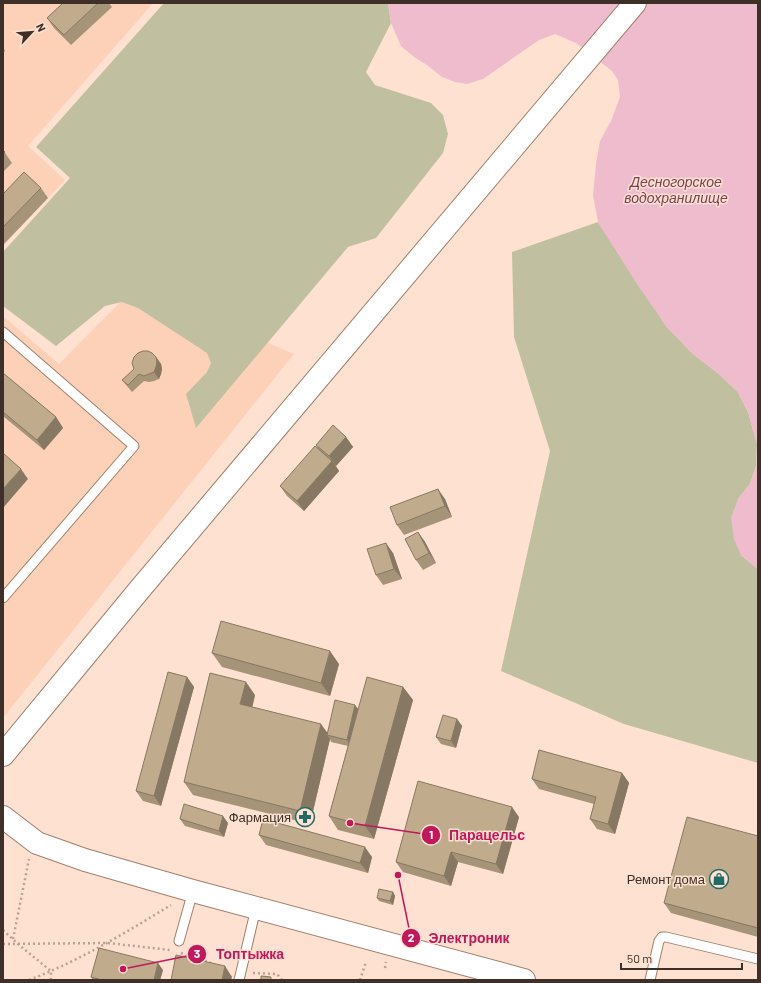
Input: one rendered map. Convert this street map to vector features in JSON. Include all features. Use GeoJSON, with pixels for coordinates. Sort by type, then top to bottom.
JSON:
{"type":"FeatureCollection","features":[{"type":"Feature","properties":{"kind":"street"},"geometry":{"type":"LineString","coordinates":[[3,755],[140,589],[635,3]]}},
{"type":"Feature","properties":{"kind":"street"},"geometry":{"type":"LineString","coordinates":[[3,817],[37,843],[184,897],[256,908],[521,980]]}},
{"type":"Feature","properties":{"kind":"lane"},"geometry":{"type":"LineString","coordinates":[[3,332],[134,446],[3,598]]}},
{"type":"Feature","properties":{"kind":"lane"},"geometry":{"type":"LineString","coordinates":[[179,941],[184,897]]}},
{"type":"Feature","properties":{"kind":"lane"},"geometry":{"type":"LineString","coordinates":[[239,976],[256,908]]}},
{"type":"Feature","properties":{"kind":"lane"},"geometry":{"type":"LineString","coordinates":[[650,980],[659,941],[662,937],[666,936],[758,959]]}},
{"type":"Feature","properties":{"kind":"path"},"geometry":{"type":"LineString","coordinates":[[13,939],[29,858]]}},
{"type":"Feature","properties":{"kind":"path"},"geometry":{"type":"LineString","coordinates":[[29,980],[52,972],[108,943],[184,897]]}},
{"type":"Feature","properties":{"kind":"path"},"geometry":{"type":"LineString","coordinates":[[3,930],[52,972]]}},
{"type":"Feature","properties":{"kind":"path"},"geometry":{"type":"LineString","coordinates":[[3,944],[108,943],[172,950]]}},
{"type":"Feature","properties":{"kind":"path"},"geometry":{"type":"LineString","coordinates":[[176,952],[239,976],[277,974],[282,980]]}},
{"type":"Feature","properties":{"kind":"path"},"geometry":{"type":"LineString","coordinates":[[360,980],[366,962]]}},
{"type":"Feature","properties":{"kind":"path"},"geometry":{"type":"LineString","coordinates":[[51,980],[52,972]]}},
{"type":"Feature","properties":{"kind":"shaded area"},"geometry":{"type":"Polygon","coordinates":[[[3,3],[153,3],[28,146],[65,180],[3,246],[3,3]]]}},
{"type":"Feature","properties":{"kind":"shaded area"},"geometry":{"type":"Polygon","coordinates":[[[136,286],[294,354],[3,718],[3,316],[59,364],[136,286]]]}},
{"type":"Feature","properties":{"kind":"green space"},"geometry":{"type":"Polygon","coordinates":[[[164,3],[388,3],[391,23],[366,72],[375,85],[431,103],[443,115],[448,134],[443,153],[376,238],[348,247],[196,428],[186,394],[207,372],[211,363],[207,353],[138,308],[122,302],[105,306],[56,346],[3,306],[3,252],[70,178],[36,147],[164,3]]]}},
{"type":"Feature","properties":{"kind":"green space"},"geometry":{"type":"Polygon","coordinates":[[[598,222],[666,326],[693,354],[719,374],[738,392],[748,412],[757,444],[756,466],[750,484],[738,499],[741,555],[758,568],[758,763],[624,724],[501,671],[550,451],[514,337],[512,252],[598,222]]]}},
{"type":"Feature","properties":{"kind":"water","name":"Десногорское водохранилище"},"geometry":{"type":"Polygon","coordinates":[[[388,3],[758,3],[758,568],[741,555],[734,539],[731,518],[738,499],[750,484],[756,466],[757,444],[748,412],[738,392],[719,374],[693,354],[666,326],[635,281],[598,222],[593,195],[596,164],[600,141],[611,121],[620,97],[618,80],[612,71],[576,43],[555,34],[539,40],[483,79],[467,84],[455,82],[442,77],[401,46],[391,23],[388,3]]]}},
{"type":"Feature","properties":{"kind":"building"},"geometry":{"type":"Polygon","coordinates":[[[63,3],[98,3],[64,35],[47,18],[63,3]]]}},
{"type":"Feature","properties":{"kind":"building"},"geometry":{"type":"Polygon","coordinates":[[[24,172],[41,188],[3,227],[3,194],[24,172]]]}},
{"type":"Feature","properties":{"kind":"building"},"geometry":{"type":"Polygon","coordinates":[[[143,351],[148,351],[156,357],[157,362],[154,372],[144,376],[139,374],[128,385],[122,380],[134,369],[132,363],[134,357],[143,351]]]}},
{"type":"Feature","properties":{"kind":"building"},"geometry":{"type":"Polygon","coordinates":[[[3,373],[56,417],[37,440],[3,412],[3,373]]]}},
{"type":"Feature","properties":{"kind":"building"},"geometry":{"type":"Polygon","coordinates":[[[333,425],[346,437],[329,456],[316,445],[333,425]]]}},
{"type":"Feature","properties":{"kind":"building"},"geometry":{"type":"Polygon","coordinates":[[[315,446],[332,461],[297,501],[280,486],[315,446]]]}},
{"type":"Feature","properties":{"kind":"building"},"geometry":{"type":"Polygon","coordinates":[[[3,453],[21,469],[3,489],[3,453]]]}},
{"type":"Feature","properties":{"kind":"building"},"geometry":{"type":"Polygon","coordinates":[[[438,489],[445,506],[397,525],[390,507],[438,489]]]}},
{"type":"Feature","properties":{"kind":"building"},"geometry":{"type":"Polygon","coordinates":[[[418,532],[429,553],[416,560],[405,539],[418,532]]]}},
{"type":"Feature","properties":{"kind":"building"},"geometry":{"type":"Polygon","coordinates":[[[386,543],[394,569],[376,575],[367,549],[386,543]]]}},
{"type":"Feature","properties":{"kind":"building"},"geometry":{"type":"Polygon","coordinates":[[[221,621],[330,651],[321,683],[212,653],[221,621]]]}},
{"type":"Feature","properties":{"kind":"building"},"geometry":{"type":"Polygon","coordinates":[[[168,672],[187,677],[154,796],[136,791],[168,672]]]}},
{"type":"Feature","properties":{"kind":"building"},"geometry":{"type":"Polygon","coordinates":[[[210,673],[246,682],[240,704],[321,724],[300,811],[184,782],[210,673]]]}},
{"type":"Feature","properties":{"kind":"building"},"geometry":{"type":"Polygon","coordinates":[[[367,677],[403,687],[365,826],[329,816],[367,677]]]}},
{"type":"Feature","properties":{"kind":"building"},"geometry":{"type":"Polygon","coordinates":[[[335,700],[355,705],[347,740],[327,735],[335,700]]]}},
{"type":"Feature","properties":{"kind":"building"},"geometry":{"type":"Polygon","coordinates":[[[443,715],[457,719],[451,741],[436,737],[443,715]]]}},
{"type":"Feature","properties":{"kind":"building"},"geometry":{"type":"Polygon","coordinates":[[[539,750],[622,773],[608,824],[590,819],[596,797],[532,779],[539,750]]]}},
{"type":"Feature","properties":{"kind":"building"},"geometry":{"type":"Polygon","coordinates":[[[418,781],[512,807],[496,864],[451,852],[444,876],[396,862],[418,781]]]}},
{"type":"Feature","properties":{"kind":"building"},"geometry":{"type":"Polygon","coordinates":[[[184,804],[223,816],[219,831],[180,819],[184,804]]]}},
{"type":"Feature","properties":{"kind":"building","name":"Ремонт дома"},"geometry":{"type":"Polygon","coordinates":[[[687,817],[758,836],[758,928],[664,903],[687,817]]]}},
{"type":"Feature","properties":{"kind":"building"},"geometry":{"type":"Polygon","coordinates":[[[263,819],[365,847],[360,863],[259,835],[263,819]]]}},
{"type":"Feature","properties":{"kind":"building"},"geometry":{"type":"Polygon","coordinates":[[[379,889],[393,892],[390,901],[377,898],[379,889]]]}},
{"type":"Feature","properties":{"kind":"building"},"geometry":{"type":"Polygon","coordinates":[[[99,948],[158,963],[154,980],[102,980],[91,977],[99,948]]]}},
{"type":"Feature","properties":{"kind":"building"},"geometry":{"type":"Polygon","coordinates":[[[176,955],[225,966],[222,980],[171,980],[176,955]]]}},
{"type":"Feature","properties":{"kind":"building"},"geometry":{"type":"Polygon","coordinates":[[[261,976],[271,977],[271,980],[261,980],[261,976]]]}},
{"type":"Feature","properties":{"kind":"place","name":"Фармация"},"geometry":{"type":"Point","coordinates":[305,817]}},
{"type":"Feature","properties":{"kind":"place","name":"Парацельс"},"geometry":{"type":"Point","coordinates":[350,823]}},
{"type":"Feature","properties":{"kind":"place","name":"Электроник"},"geometry":{"type":"Point","coordinates":[398,875]}},
{"type":"Feature","properties":{"kind":"place","name":"Ремонт дома"},"geometry":{"type":"Point","coordinates":[719,879]}},
{"type":"Feature","properties":{"kind":"place","name":"Топтыжка"},"geometry":{"type":"Point","coordinates":[123,969]}}]}
